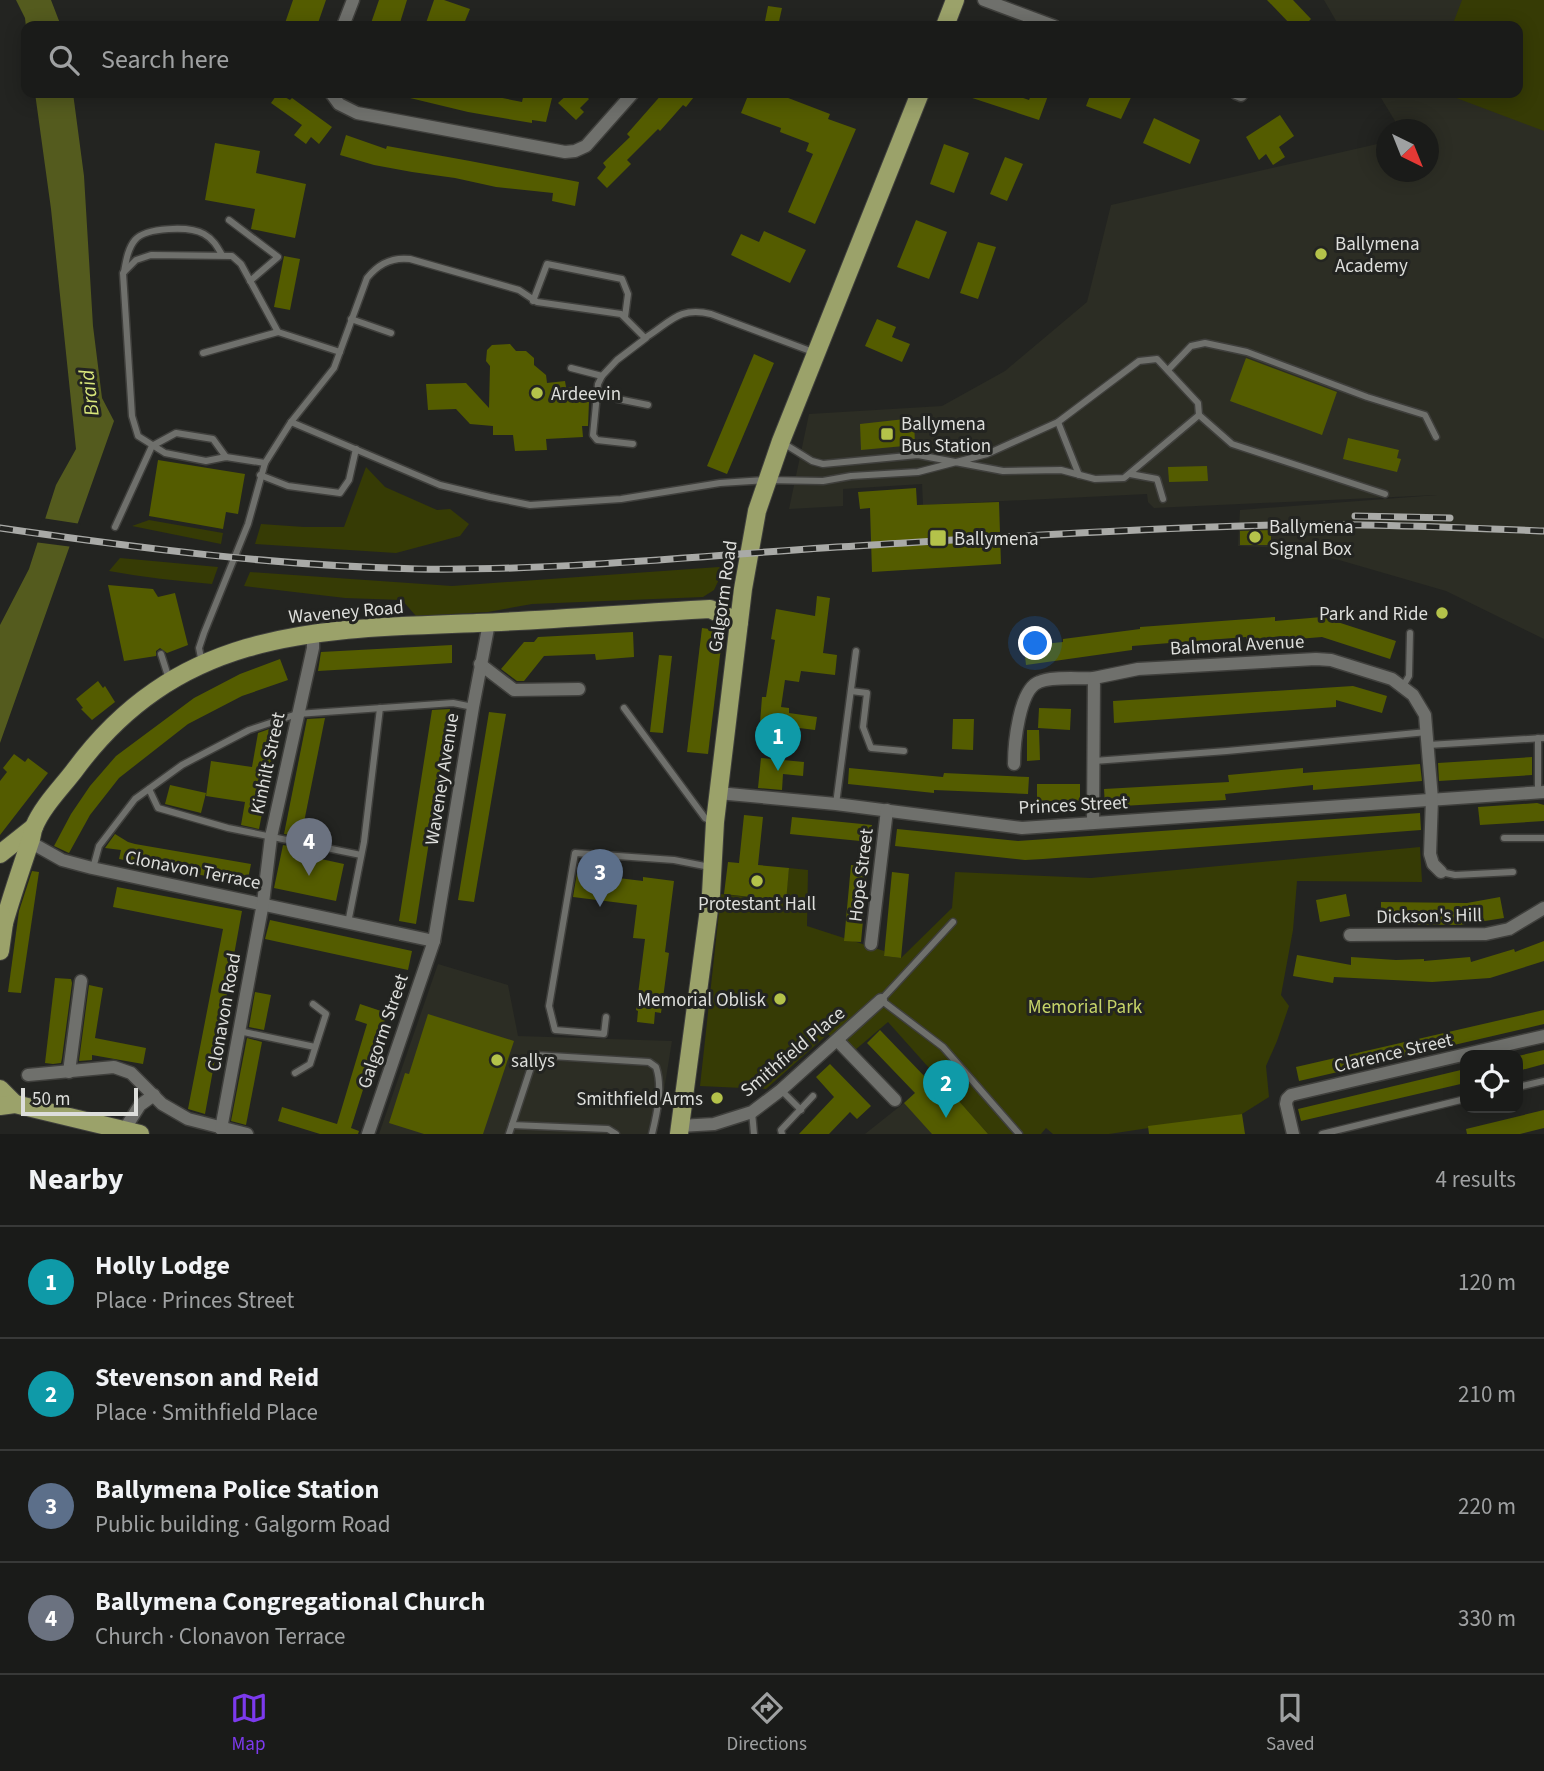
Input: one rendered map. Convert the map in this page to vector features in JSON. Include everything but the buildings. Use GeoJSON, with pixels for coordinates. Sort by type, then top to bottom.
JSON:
{"type":"FeatureCollection","features":[{"type":"Feature","properties":{"kind":"main road"},"geometry":{"type":"LineString","coordinates":[[947,21],[955,0]]}},
{"type":"Feature","properties":{"kind":"main road","name":"Galgorm Road"},"geometry":{"type":"LineString","coordinates":[[680,1130],[711,894],[715,822],[738,622],[752,532],[766,480],[918,98]]}},
{"type":"Feature","properties":{"kind":"main road","name":"Waveney Road"},"geometry":{"type":"LineString","coordinates":[[0,951],[2,916],[32,834],[96,740],[134,705],[169,681],[203,664],[253,645],[313,632],[710,608],[743,589]]}},
{"type":"Feature","properties":{"kind":"main road"},"geometry":{"type":"LineString","coordinates":[[710,608],[738,622]]}},
{"type":"Feature","properties":{"kind":"main road"},"geometry":{"type":"LineString","coordinates":[[0,855],[32,834]]}},
{"type":"Feature","properties":{"kind":"main road"},"geometry":{"type":"LineString","coordinates":[[0,1089],[8,1105],[132,1132]]}},
{"type":"Feature","properties":{"kind":"street"},"geometry":{"type":"LineString","coordinates":[[346,21],[353,0]]}},
{"type":"Feature","properties":{"kind":"street"},"geometry":{"type":"LineString","coordinates":[[991,1],[1041,21]]}},
{"type":"Feature","properties":{"kind":"street"},"geometry":{"type":"LineString","coordinates":[[335,98],[339,104],[357,113],[565,152],[586,146],[629,98]]}},
{"type":"Feature","properties":{"kind":"street","name":"Waveney Avenue"},"geometry":{"type":"LineString","coordinates":[[434,941],[472,707],[489,623]]}},
{"type":"Feature","properties":{"kind":"street","name":"Kinhilt Street"},"geometry":{"type":"LineString","coordinates":[[262,903],[271,838],[313,648],[313,632]]}},
{"type":"Feature","properties":{"kind":"street","name":"Balmoral Avenue"},"geometry":{"type":"LineString","coordinates":[[1014,764],[1014,748],[1024,701],[1029,689],[1042,680],[1094,678],[1138,669],[1331,660],[1374,672],[1403,686],[1416,698],[1425,715],[1432,799],[1430,854],[1433,864],[1441,872]]}},
{"type":"Feature","properties":{"kind":"street"},"geometry":{"type":"LineString","coordinates":[[480,663],[514,690],[579,689]]}},
{"type":"Feature","properties":{"kind":"street"},"geometry":{"type":"LineString","coordinates":[[1093,823],[1094,678]]}},
{"type":"Feature","properties":{"kind":"street","name":"Princes Street"},"geometry":{"type":"LineString","coordinates":[[718,793],[836,804],[1022,828],[1541,792]]}},
{"type":"Feature","properties":{"kind":"street","name":"Hope Street"},"geometry":{"type":"LineString","coordinates":[[871,944],[887,810]]}},
{"type":"Feature","properties":{"kind":"street","name":"Clonavon Terrace"},"geometry":{"type":"LineString","coordinates":[[32,834],[62,860],[92,868],[434,941]]}},
{"type":"Feature","properties":{"kind":"street","name":"Clonavon Road"},"geometry":{"type":"LineString","coordinates":[[221,1129],[262,903]]}},
{"type":"Feature","properties":{"kind":"street","name":"Dickson's Hill"},"geometry":{"type":"LineString","coordinates":[[1350,935],[1486,934],[1509,929],[1544,908]]}},
{"type":"Feature","properties":{"kind":"street","name":"Galgorm Street"},"geometry":{"type":"LineString","coordinates":[[368,1134],[434,941]]}},
{"type":"Feature","properties":{"kind":"street"},"geometry":{"type":"LineString","coordinates":[[69,1072],[81,981]]}},
{"type":"Feature","properties":{"kind":"street","name":"Smithfield Place"},"geometry":{"type":"LineString","coordinates":[[680,1130],[714,1124],[752,1112],[781,1090],[881,1000]]}},
{"type":"Feature","properties":{"kind":"street","name":"Clarence Street"},"geometry":{"type":"LineString","coordinates":[[1293,1134],[1286,1104],[1291,1095],[1544,1036]]}},
{"type":"Feature","properties":{"kind":"street"},"geometry":{"type":"LineString","coordinates":[[838,1040],[895,1100]]}},
{"type":"Feature","properties":{"kind":"street"},"geometry":{"type":"LineString","coordinates":[[27,1075],[114,1067],[131,1073],[162,1104],[188,1119],[247,1134]]}},
{"type":"Feature","properties":{"kind":"street"},"geometry":{"type":"LineString","coordinates":[[132,1132],[140,1105],[153,1095]]}},
{"type":"Feature","properties":{"kind":"lane"},"geometry":{"type":"LineString","coordinates":[[229,220],[278,257],[250,281]]}},
{"type":"Feature","properties":{"kind":"lane"},"geometry":{"type":"LineString","coordinates":[[222,255],[212,239],[200,231],[156,229],[134,240],[123,273],[132,416],[138,436],[165,453],[206,461],[226,457],[265,463]]}},
{"type":"Feature","properties":{"kind":"lane"},"geometry":{"type":"LineString","coordinates":[[123,273],[136,260],[151,255],[235,257],[278,332]]}},
{"type":"Feature","properties":{"kind":"lane"},"geometry":{"type":"LineString","coordinates":[[203,664],[199,648],[248,524],[265,463],[291,422],[330,374],[367,278],[373,271],[398,257],[422,262],[519,290],[533,300],[625,317],[642,337],[647,337]]}},
{"type":"Feature","properties":{"kind":"lane"},"geometry":{"type":"LineString","coordinates":[[533,300],[547,264],[622,279],[628,294],[625,317]]}},
{"type":"Feature","properties":{"kind":"lane"},"geometry":{"type":"LineString","coordinates":[[633,444],[597,440],[593,435],[598,384],[602,376],[663,323],[694,310],[723,318],[815,353]]}},
{"type":"Feature","properties":{"kind":"lane"},"geometry":{"type":"LineString","coordinates":[[351,319],[391,333]]}},
{"type":"Feature","properties":{"kind":"lane"},"geometry":{"type":"LineString","coordinates":[[204,353],[278,332],[340,352]]}},
{"type":"Feature","properties":{"kind":"lane"},"geometry":{"type":"LineString","coordinates":[[1168,370],[1191,346],[1205,343],[1247,352],[1367,397],[1425,415],[1436,437]]}},
{"type":"Feature","properties":{"kind":"lane"},"geometry":{"type":"LineString","coordinates":[[291,422],[440,485],[530,505],[621,499],[720,483],[766,480],[823,481],[918,472],[987,454],[1058,422],[1139,361],[1157,359],[1198,403],[1199,415],[1232,444],[1385,494]]}},
{"type":"Feature","properties":{"kind":"lane"},"geometry":{"type":"LineString","coordinates":[[571,368],[602,376]]}},
{"type":"Feature","properties":{"kind":"lane"},"geometry":{"type":"LineString","coordinates":[[598,395],[648,405]]}},
{"type":"Feature","properties":{"kind":"lane"},"geometry":{"type":"LineString","coordinates":[[781,441],[812,461],[823,464],[918,456],[1003,471],[1061,470],[1095,479],[1111,480],[1130,474],[1199,415]]}},
{"type":"Feature","properties":{"kind":"lane"},"geometry":{"type":"LineString","coordinates":[[1058,422],[1080,475]]}},
{"type":"Feature","properties":{"kind":"lane"},"geometry":{"type":"LineString","coordinates":[[115,527],[152,446],[176,433],[191,434],[213,439],[226,457]]}},
{"type":"Feature","properties":{"kind":"lane"},"geometry":{"type":"LineString","coordinates":[[260,475],[288,486],[340,493],[349,480],[356,449]]}},
{"type":"Feature","properties":{"kind":"lane"},"geometry":{"type":"LineString","coordinates":[[1130,474],[1157,479],[1163,499]]}},
{"type":"Feature","properties":{"kind":"lane"},"geometry":{"type":"LineString","coordinates":[[1403,686],[1409,676],[1410,633]]}},
{"type":"Feature","properties":{"kind":"lane"},"geometry":{"type":"LineString","coordinates":[[836,804],[856,652]]}},
{"type":"Feature","properties":{"kind":"lane"},"geometry":{"type":"LineString","coordinates":[[161,654],[169,681]]}},
{"type":"Feature","properties":{"kind":"lane"},"geometry":{"type":"LineString","coordinates":[[850,691],[867,694],[863,727],[871,748],[904,751]]}},
{"type":"Feature","properties":{"kind":"lane"},"geometry":{"type":"LineString","coordinates":[[92,868],[99,846],[135,799],[182,765],[250,730],[297,714],[453,703],[472,707]]}},
{"type":"Feature","properties":{"kind":"lane"},"geometry":{"type":"LineString","coordinates":[[348,923],[361,855],[380,708]]}},
{"type":"Feature","properties":{"kind":"lane"},"geometry":{"type":"LineString","coordinates":[[624,708],[705,818],[715,822]]}},
{"type":"Feature","properties":{"kind":"lane"},"geometry":{"type":"LineString","coordinates":[[1092,761],[1428,738],[1541,738],[1541,792]]}},
{"type":"Feature","properties":{"kind":"lane"},"geometry":{"type":"LineString","coordinates":[[149,789],[158,808],[271,838],[361,855]]}},
{"type":"Feature","properties":{"kind":"lane"},"geometry":{"type":"LineString","coordinates":[[1504,838],[1544,838]]}},
{"type":"Feature","properties":{"kind":"lane"},"geometry":{"type":"LineString","coordinates":[[606,1017],[604,1034],[555,1030],[549,1006],[575,853],[674,860],[712,868]]}},
{"type":"Feature","properties":{"kind":"lane"},"geometry":{"type":"LineString","coordinates":[[1441,872],[1455,875],[1513,872]]}},
{"type":"Feature","properties":{"kind":"lane"},"geometry":{"type":"LineString","coordinates":[[953,922],[881,1000],[943,1046],[1019,1134]]}},
{"type":"Feature","properties":{"kind":"lane"},"geometry":{"type":"LineString","coordinates":[[295,1073],[310,1064],[326,1014],[313,1004]]}},
{"type":"Feature","properties":{"kind":"lane"},"geometry":{"type":"LineString","coordinates":[[239,1031],[315,1047]]}},
{"type":"Feature","properties":{"kind":"lane"},"geometry":{"type":"LineString","coordinates":[[509,1134],[535,1055],[649,1062],[656,1067],[658,1082],[657,1114],[652,1134]]}},
{"type":"Feature","properties":{"kind":"lane"},"geometry":{"type":"LineString","coordinates":[[1523,1086],[1544,1081]]}},
{"type":"Feature","properties":{"kind":"lane"},"geometry":{"type":"LineString","coordinates":[[781,1090],[801,1110]]}},
{"type":"Feature","properties":{"kind":"lane"},"geometry":{"type":"LineString","coordinates":[[782,1134],[781,1130],[813,1096]]}},
{"type":"Feature","properties":{"kind":"lane"},"geometry":{"type":"LineString","coordinates":[[1322,1134],[1460,1101]]}},
{"type":"Feature","properties":{"kind":"lane"},"geometry":{"type":"LineString","coordinates":[[752,1112],[754,1134]]}},
{"type":"Feature","properties":{"kind":"lane"},"geometry":{"type":"LineString","coordinates":[[512,1125],[599,1132],[608,1129],[616,1134]]}},
{"type":"Feature","properties":{"kind":"shaded area"},"geometry":{"type":"Polygon","coordinates":[[[1324,0],[1544,0],[1544,639],[1446,591],[1339,560],[1284,548],[1238,546],[1240,510],[1437,495],[1154,508],[1148,502],[1147,494],[923,505],[922,484],[843,489],[843,506],[789,509],[809,414],[942,406],[1005,371],[1087,302],[1111,205],[1376,144],[1376,182],[1439,182],[1439,119],[1394,119],[1381,98],[1523,98],[1523,21],[1336,21],[1324,0]]]}},
{"type":"Feature","properties":{"kind":"shaded area"},"geometry":{"type":"Polygon","coordinates":[[[438,964],[508,985],[518,1036],[672,1041],[657,1134],[379,1134],[438,964]]]}},
{"type":"Feature","properties":{"kind":"shaded area"},"geometry":{"type":"Polygon","coordinates":[[[935,1074],[988,1134],[865,1134],[904,1103],[935,1074]]]}},
{"type":"Feature","properties":{"kind":"green space"},"geometry":{"type":"Polygon","coordinates":[[[1462,0],[1544,0],[1544,131],[1456,98],[1523,98],[1523,21],[1454,21],[1462,0]]]}},
{"type":"Feature","properties":{"kind":"green space"},"geometry":{"type":"Polygon","coordinates":[[[366,467],[385,487],[437,510],[450,509],[469,524],[460,536],[396,553],[255,544],[261,524],[344,527],[366,467]]]}},
{"type":"Feature","properties":{"kind":"green space"},"geometry":{"type":"Polygon","coordinates":[[[149,520],[223,533],[221,544],[132,526],[149,520]]]}},
{"type":"Feature","properties":{"kind":"green space"},"geometry":{"type":"Polygon","coordinates":[[[120,558],[218,567],[212,584],[199,583],[109,571],[120,558]]]}},
{"type":"Feature","properties":{"kind":"green space"},"geometry":{"type":"Polygon","coordinates":[[[719,567],[723,571],[714,590],[703,597],[532,604],[488,612],[416,616],[402,600],[345,598],[244,586],[250,572],[452,586],[719,567]]]}},
{"type":"Feature","properties":{"kind":"green space","name":"Memorial Park"},"geometry":{"type":"Polygon","coordinates":[[[1420,847],[1422,882],[1297,881],[1293,930],[1281,995],[1289,1006],[1266,1066],[1269,1097],[1242,1114],[1109,1134],[1053,1134],[1046,1128],[1041,1134],[988,1134],[888,1022],[848,1056],[828,1034],[766,1089],[700,1086],[721,894],[785,901],[789,868],[808,870],[807,926],[884,951],[884,956],[901,958],[952,908],[955,872],[1091,878],[1420,847]]]}},
{"type":"Feature","properties":{"kind":"water"},"geometry":{"type":"Polygon","coordinates":[[[16,0],[51,0],[59,21],[25,21],[16,0]]]}},
{"type":"Feature","properties":{"kind":"water","name":"Braid"},"geometry":{"type":"Polygon","coordinates":[[[36,98],[74,98],[84,176],[93,326],[102,398],[114,421],[0,743],[0,625],[29,569],[56,485],[76,449],[51,209],[36,98]]]}},
{"type":"Feature","properties":{"kind":"pier"},"geometry":{"type":"Polygon","coordinates":[[[42,518],[81,524],[73,547],[34,542],[42,518]]]}},
{"type":"Feature","properties":{"kind":"railway"},"geometry":{"type":"LineString","coordinates":[[1355,516],[1450,518]]}},
{"type":"Feature","properties":{"kind":"railway"},"geometry":{"type":"LineString","coordinates":[[0,528],[208,555],[418,569],[523,568],[988,538],[1241,526],[1355,525],[1544,531]]}},
{"type":"Feature","properties":{"kind":"place","name":"Ballymena Academy"},"geometry":{"type":"Point","coordinates":[1321,254]}},
{"type":"Feature","properties":{"kind":"place","name":"Ardeevin"},"geometry":{"type":"Point","coordinates":[537,393]}},
{"type":"Feature","properties":{"kind":"place","name":"Ballymena Bus Station"},"geometry":{"type":"Point","coordinates":[887,434]}},
{"type":"Feature","properties":{"kind":"place","name":"Ballymena Signal Box"},"geometry":{"type":"Point","coordinates":[1255,537]}},
{"type":"Feature","properties":{"kind":"place","name":"Ballymena"},"geometry":{"type":"Point","coordinates":[938,538]}},
{"type":"Feature","properties":{"kind":"place","name":"Park and Ride"},"geometry":{"type":"Point","coordinates":[1442,613]}},
{"type":"Feature","properties":{"kind":"place","name":"Holly Lodge"},"geometry":{"type":"Point","coordinates":[778,771]}},
{"type":"Feature","properties":{"kind":"place","name":"Ballymena Congregational Church"},"geometry":{"type":"Point","coordinates":[309,876]}},
{"type":"Feature","properties":{"kind":"place","name":"Protestant Hall"},"geometry":{"type":"Point","coordinates":[757,881]}},
{"type":"Feature","properties":{"kind":"place","name":"Ballymena Police Station"},"geometry":{"type":"Point","coordinates":[600,907]}},
{"type":"Feature","properties":{"kind":"place","name":"Memorial Oblisk"},"geometry":{"type":"Point","coordinates":[780,999]}},
{"type":"Feature","properties":{"kind":"place","name":"sallys"},"geometry":{"type":"Point","coordinates":[497,1060]}},
{"type":"Feature","properties":{"kind":"place","name":"Smithfield Arms"},"geometry":{"type":"Point","coordinates":[717,1098]}},
{"type":"Feature","properties":{"kind":"place","name":"Stevenson and Reid"},"geometry":{"type":"Point","coordinates":[946,1118]}}]}
